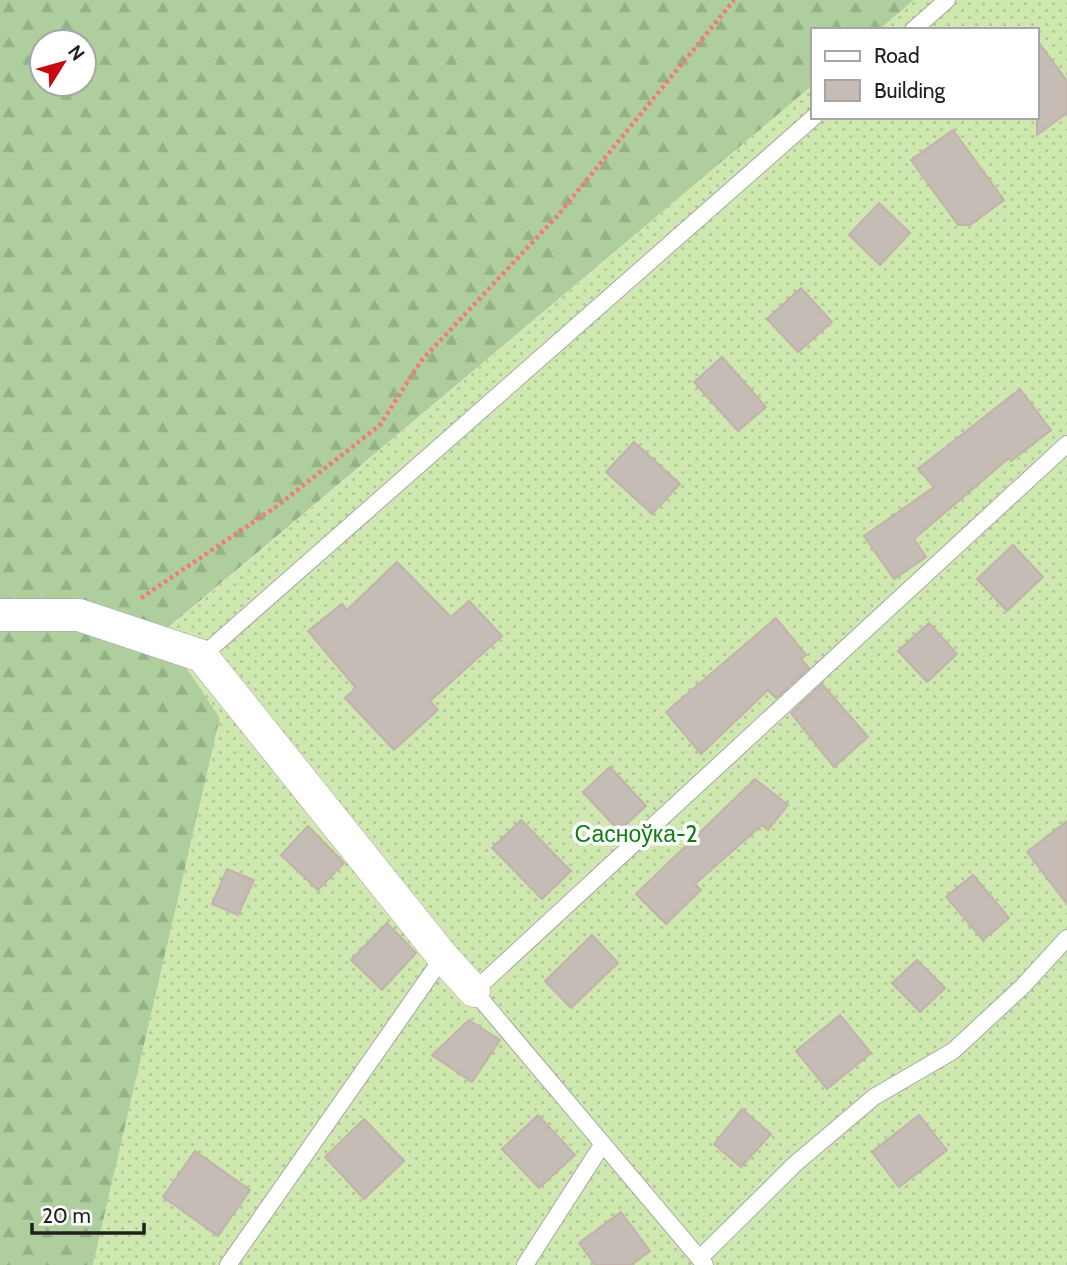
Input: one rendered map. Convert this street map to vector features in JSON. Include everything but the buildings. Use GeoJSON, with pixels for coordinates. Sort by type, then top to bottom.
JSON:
{"type":"FeatureCollection","features":[{"type":"Feature","properties":{"kind":"street"},"geometry":{"type":"LineString","coordinates":[[0,615],[79,615],[202,656],[443,957],[474,991]]}},
{"type":"Feature","properties":{"kind":"lane"},"geometry":{"type":"LineString","coordinates":[[915,28],[947,0]]}},
{"type":"Feature","properties":{"kind":"lane"},"geometry":{"type":"LineString","coordinates":[[202,656],[812,119]]}},
{"type":"Feature","properties":{"kind":"lane"},"geometry":{"type":"LineString","coordinates":[[1067,444],[474,991],[703,1262],[795,1164],[874,1097],[953,1051],[1023,986],[1067,939]]}},
{"type":"Feature","properties":{"kind":"lane"},"geometry":{"type":"LineString","coordinates":[[228,1265],[443,957]]}},
{"type":"Feature","properties":{"kind":"lane"},"geometry":{"type":"LineString","coordinates":[[525,1265],[602,1145]]}},
{"type":"Feature","properties":{"kind":"path"},"geometry":{"type":"LineString","coordinates":[[79,615],[141,598],[276,506],[380,425],[421,361],[559,214],[734,0]]}},
{"type":"Feature","properties":{"kind":"green space"},"geometry":{"type":"Polygon","coordinates":[[[0,0],[914,0],[881,28],[811,28],[811,87],[163,632],[220,718],[93,1265],[0,1265],[0,0]]]}},
{"type":"Feature","properties":{"kind":"green space","name":"Сасноўка-2"},"geometry":{"type":"Polygon","coordinates":[[[914,0],[1067,0],[1067,1265],[93,1265],[220,718],[163,633],[811,87],[811,119],[1039,119],[1039,28],[881,28],[914,0]]]}}]}
